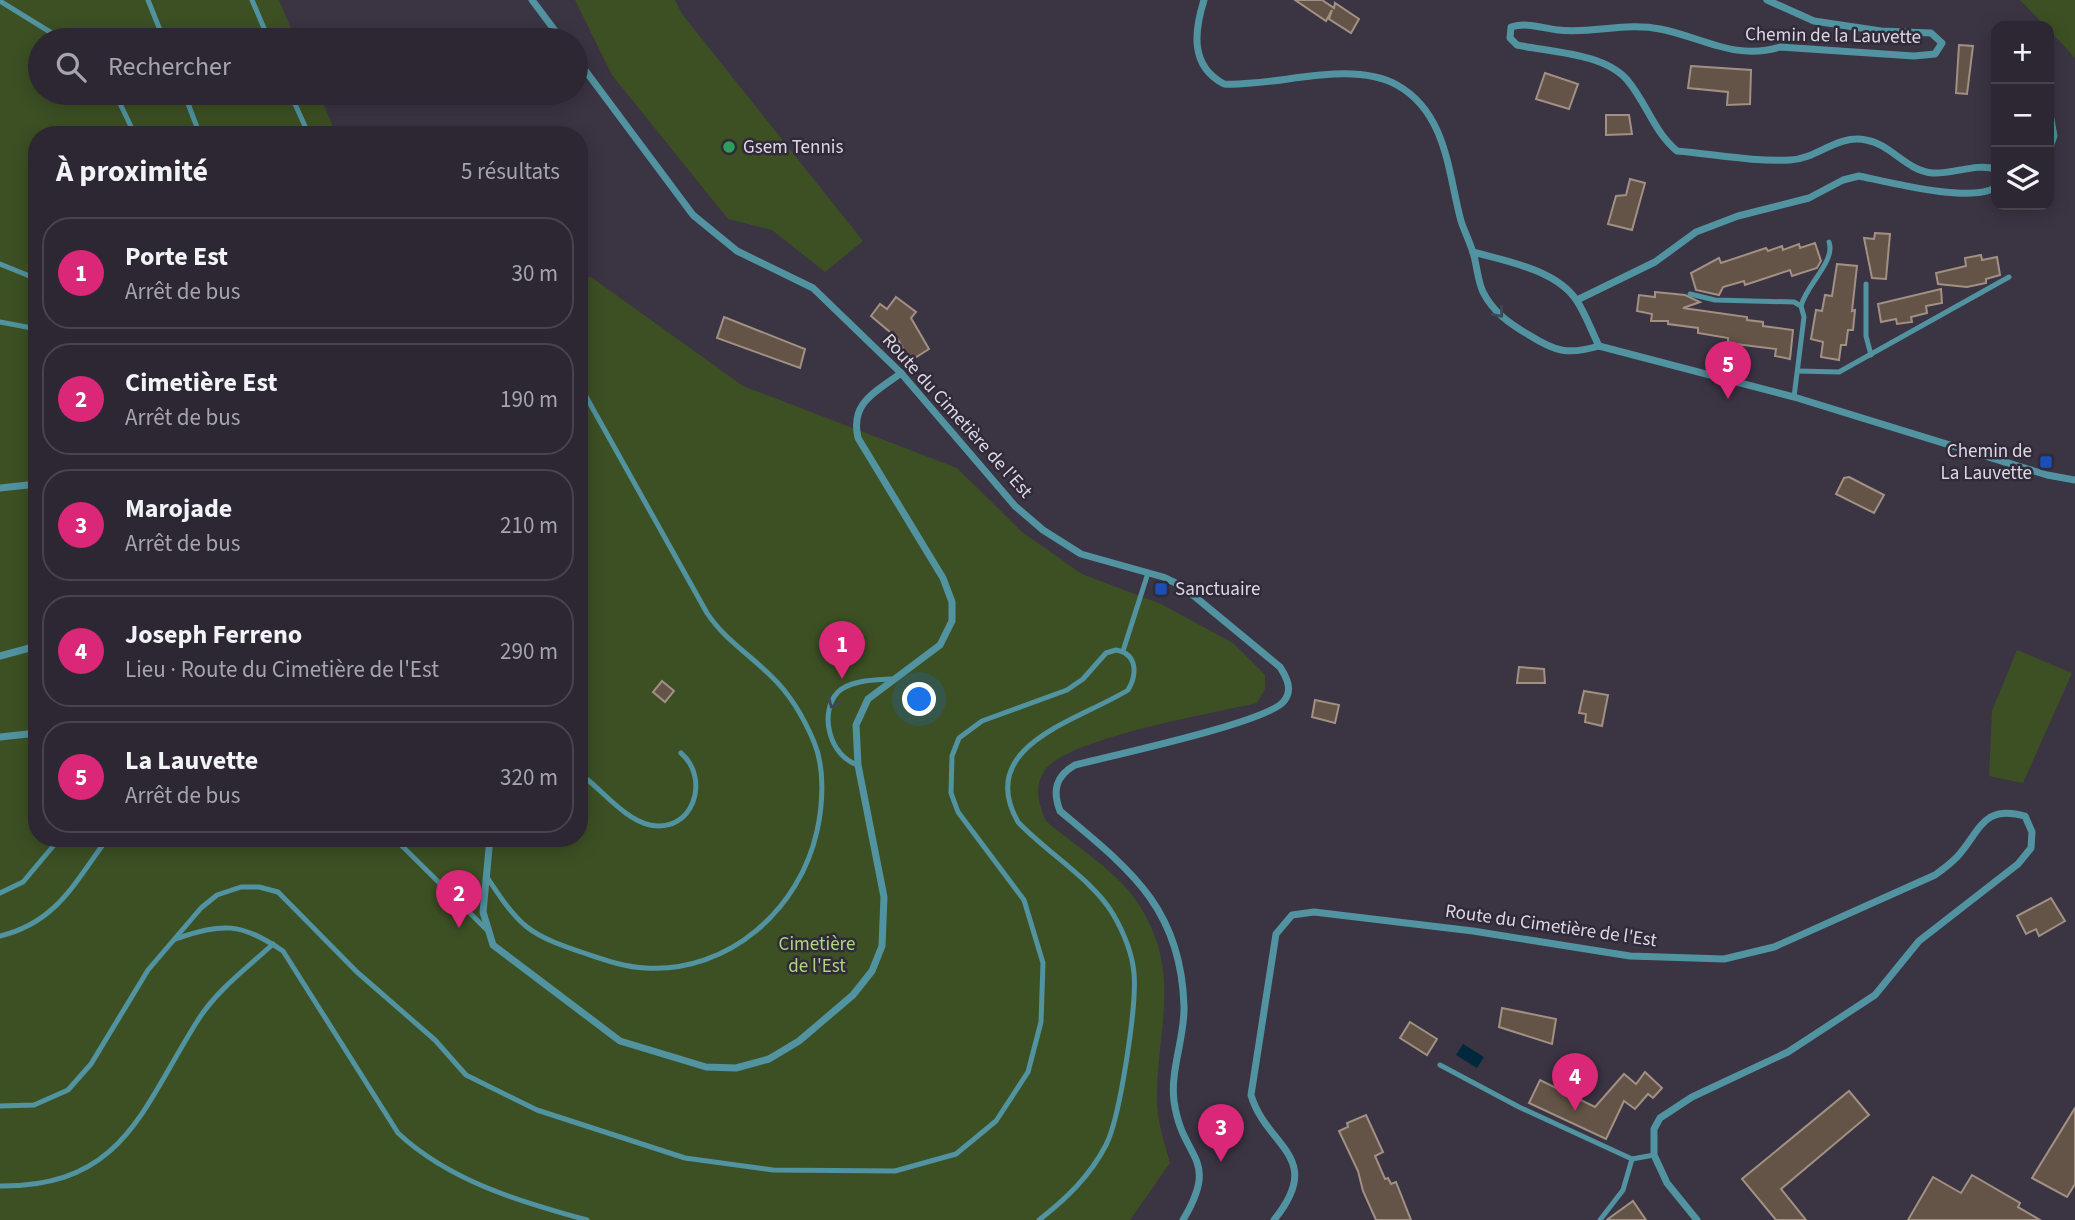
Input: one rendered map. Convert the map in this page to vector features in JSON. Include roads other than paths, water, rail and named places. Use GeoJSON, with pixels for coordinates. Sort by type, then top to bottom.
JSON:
{"type":"FeatureCollection","features":[{"type":"Feature","properties":{"kind":"street"},"geometry":{"type":"LineString","coordinates":[[533,0],[553,28]]}},
{"type":"Feature","properties":{"kind":"street"},"geometry":{"type":"LineString","coordinates":[[1204,0],[1196,41],[1199,58],[1212,78],[1224,85],[1359,74],[1400,86],[1415,100],[1439,134],[1448,155],[1462,222],[1473,252],[1482,292],[1505,321],[1543,344],[1573,354],[1599,346],[1794,397],[2047,475],[2075,480]]}},
{"type":"Feature","properties":{"kind":"street","name":"Chemin de la Lauvette"},"geometry":{"type":"LineString","coordinates":[[1767,0],[1814,21],[1881,31],[1931,33],[1942,43],[1935,54],[1914,56],[1780,47],[1762,53],[1696,41],[1661,29],[1629,26],[1559,30],[1523,23],[1511,27],[1510,38],[1517,45],[1614,68],[1628,81],[1663,140],[1677,151],[1791,160],[1812,154],[1838,141],[1867,140],[1910,167],[1931,173],[1991,167]]}},
{"type":"Feature","properties":{"kind":"street","name":"Route du Cimetière de l'Est"},"geometry":{"type":"LineString","coordinates":[[588,74],[692,215],[737,251],[813,288],[901,373],[993,484],[1043,530],[1081,554],[1148,573],[1182,586],[1280,667],[1289,683],[1287,699],[1278,708],[1244,721],[1075,765],[1062,772],[1056,783],[1054,796],[1060,811],[1121,862],[1146,890],[1165,922],[1179,967],[1184,1007],[1173,1094],[1182,1133],[1196,1158],[1202,1177],[1200,1190],[1183,1220]]}},
{"type":"Feature","properties":{"kind":"street"},"geometry":{"type":"LineString","coordinates":[[1577,300],[1655,262],[1696,232],[1738,216],[1810,198],[1843,180],[1859,176],[1960,192],[1991,190]]}},
{"type":"Feature","properties":{"kind":"street"},"geometry":{"type":"LineString","coordinates":[[1473,252],[1553,279],[1577,300],[1599,346]]}},
{"type":"Feature","properties":{"kind":"street"},"geometry":{"type":"LineString","coordinates":[[489,847],[483,912],[493,945],[621,1041],[706,1067],[736,1068],[769,1059],[799,1041],[853,995],[872,971],[882,946],[884,897],[858,765],[856,725],[860,711],[868,699],[891,679],[921,662],[940,645],[952,621],[952,602],[943,578],[859,438],[854,421],[862,405],[901,373]]}},
{"type":"Feature","properties":{"kind":"street"},"geometry":{"type":"LineString","coordinates":[[0,488],[28,485]]}},
{"type":"Feature","properties":{"kind":"street"},"geometry":{"type":"LineString","coordinates":[[0,656],[28,648]]}},
{"type":"Feature","properties":{"kind":"street"},"geometry":{"type":"LineString","coordinates":[[0,737],[28,734]]}},
{"type":"Feature","properties":{"kind":"street","name":"Route du Cimetière de l'Est"},"geometry":{"type":"LineString","coordinates":[[1274,1220],[1290,1200],[1294,1181],[1293,1163],[1283,1142],[1255,1107],[1251,1095],[1276,934],[1292,915],[1314,912],[1473,931],[1630,956],[1724,959],[1774,947],[1935,875],[1957,857],[1978,827],[1995,814],[2008,811],[2025,816],[2032,832],[2031,848],[2018,864],[1919,942],[1875,995],[1835,1024],[1788,1052],[1671,1108],[1654,1129],[1654,1154]]}},
{"type":"Feature","properties":{"kind":"street"},"geometry":{"type":"LineString","coordinates":[[1654,1154],[1667,1183],[1697,1220]]}},
{"type":"Feature","properties":{"kind":"lane"},"geometry":{"type":"LineString","coordinates":[[148,0],[159,28]]}},
{"type":"Feature","properties":{"kind":"lane"},"geometry":{"type":"LineString","coordinates":[[252,0],[263,28]]}},
{"type":"Feature","properties":{"kind":"lane"},"geometry":{"type":"LineString","coordinates":[[0,1],[44,28]]}},
{"type":"Feature","properties":{"kind":"lane"},"geometry":{"type":"LineString","coordinates":[[121,105],[131,126]]}},
{"type":"Feature","properties":{"kind":"lane"},"geometry":{"type":"LineString","coordinates":[[189,105],[197,126]]}},
{"type":"Feature","properties":{"kind":"lane"},"geometry":{"type":"LineString","coordinates":[[295,105],[305,126]]}},
{"type":"Feature","properties":{"kind":"lane"},"geometry":{"type":"LineString","coordinates":[[1794,397],[1804,317],[1801,306],[1805,292],[1830,259],[1832,250],[1829,242]]}},
{"type":"Feature","properties":{"kind":"lane"},"geometry":{"type":"LineString","coordinates":[[0,264],[28,275]]}},
{"type":"Feature","properties":{"kind":"lane"},"geometry":{"type":"LineString","coordinates":[[1798,370],[1839,372],[2009,277]]}},
{"type":"Feature","properties":{"kind":"lane"},"geometry":{"type":"LineString","coordinates":[[1866,284],[1866,335],[1871,355]]}},
{"type":"Feature","properties":{"kind":"lane"},"geometry":{"type":"LineString","coordinates":[[1690,294],[1715,300],[1794,302],[1801,306]]}},
{"type":"Feature","properties":{"kind":"lane"},"geometry":{"type":"LineString","coordinates":[[0,322],[28,327]]}},
{"type":"Feature","properties":{"kind":"lane"},"geometry":{"type":"LineString","coordinates":[[487,877],[502,900],[527,927],[567,947],[628,967],[649,969],[698,962],[753,934],[790,897],[810,859],[821,816],[821,777],[815,745],[796,706],[769,674],[722,634],[706,613],[588,400]]}},
{"type":"Feature","properties":{"kind":"lane"},"geometry":{"type":"LineString","coordinates":[[1123,651],[1148,573]]}},
{"type":"Feature","properties":{"kind":"lane"},"geometry":{"type":"LineString","coordinates":[[0,1106],[22,1107],[44,1102],[68,1090],[79,1080],[148,970],[172,940],[217,895],[241,887],[278,892],[357,972],[435,1040],[466,1075],[537,1110],[685,1158],[773,1170],[895,1171],[956,1154],[996,1121],[1028,1072],[1041,1022],[1043,963],[1024,900],[958,812],[951,793],[952,756],[959,738],[982,721],[1067,690],[1083,679],[1106,653],[1123,651]]}},
{"type":"Feature","properties":{"kind":"lane"},"geometry":{"type":"LineString","coordinates":[[1039,1220],[1071,1195],[1106,1144],[1124,1077],[1135,976],[1127,940],[1111,911],[1098,895],[1018,822],[1010,808],[1006,790],[1009,775],[1021,754],[1037,739],[1128,690],[1134,679],[1134,666],[1123,651]]}},
{"type":"Feature","properties":{"kind":"lane"},"geometry":{"type":"LineString","coordinates":[[858,765],[848,763],[832,740],[827,722],[830,704],[839,691],[850,685],[891,679]]}},
{"type":"Feature","properties":{"kind":"lane"},"geometry":{"type":"LineString","coordinates":[[589,780],[637,821],[651,825],[672,824],[691,808],[698,787],[691,764],[681,753]]}},
{"type":"Feature","properties":{"kind":"lane"},"geometry":{"type":"LineString","coordinates":[[0,893],[23,882],[52,847]]}},
{"type":"Feature","properties":{"kind":"lane"},"geometry":{"type":"LineString","coordinates":[[0,936],[22,929],[61,903],[101,847]]}},
{"type":"Feature","properties":{"kind":"lane"},"geometry":{"type":"LineString","coordinates":[[403,847],[486,929]]}},
{"type":"Feature","properties":{"kind":"lane"},"geometry":{"type":"LineString","coordinates":[[172,940],[212,927],[240,929],[259,935],[273,944],[283,951],[398,1133],[417,1150],[513,1199],[587,1220]]}},
{"type":"Feature","properties":{"kind":"lane"},"geometry":{"type":"LineString","coordinates":[[0,1186],[47,1183],[89,1166],[120,1144],[146,1112],[209,1004],[273,944]]}},
{"type":"Feature","properties":{"kind":"lane"},"geometry":{"type":"LineString","coordinates":[[1440,1065],[1519,1107],[1632,1159],[1654,1154]]}},
{"type":"Feature","properties":{"kind":"lane"},"geometry":{"type":"LineString","coordinates":[[1600,1220],[1623,1190],[1632,1159]]}},
{"type":"Feature","properties":{"kind":"water"},"geometry":{"type":"Polygon","coordinates":[[[1463,1044],[1484,1057],[1477,1068],[1456,1055],[1463,1044]]]}},
{"type":"Feature","properties":{"kind":"place","name":"Gsem Tennis"},"geometry":{"type":"Point","coordinates":[729,147]}},
{"type":"Feature","properties":{"kind":"place","name":"La Lauvette"},"geometry":{"type":"Point","coordinates":[1728,399]}},
{"type":"Feature","properties":{"kind":"place","name":"Chemin de La Lauvette"},"geometry":{"type":"Point","coordinates":[2046,462]}},
{"type":"Feature","properties":{"kind":"place","name":"Sanctuaire"},"geometry":{"type":"Point","coordinates":[1161,589]}},
{"type":"Feature","properties":{"kind":"place","name":"Porte Est"},"geometry":{"type":"Point","coordinates":[842,679]}},
{"type":"Feature","properties":{"kind":"place","name":"Cimetière Est"},"geometry":{"type":"Point","coordinates":[459,928]}},
{"type":"Feature","properties":{"kind":"place","name":"Joseph Ferreno"},"geometry":{"type":"Point","coordinates":[1575,1111]}},
{"type":"Feature","properties":{"kind":"place","name":"Marojade"},"geometry":{"type":"Point","coordinates":[1221,1162]}},
{"type":"Feature","properties":{"kind":"park label","name":"Cimetière de l'Est"},"geometry":{"type":"Point","coordinates":[817,955]}}]}
